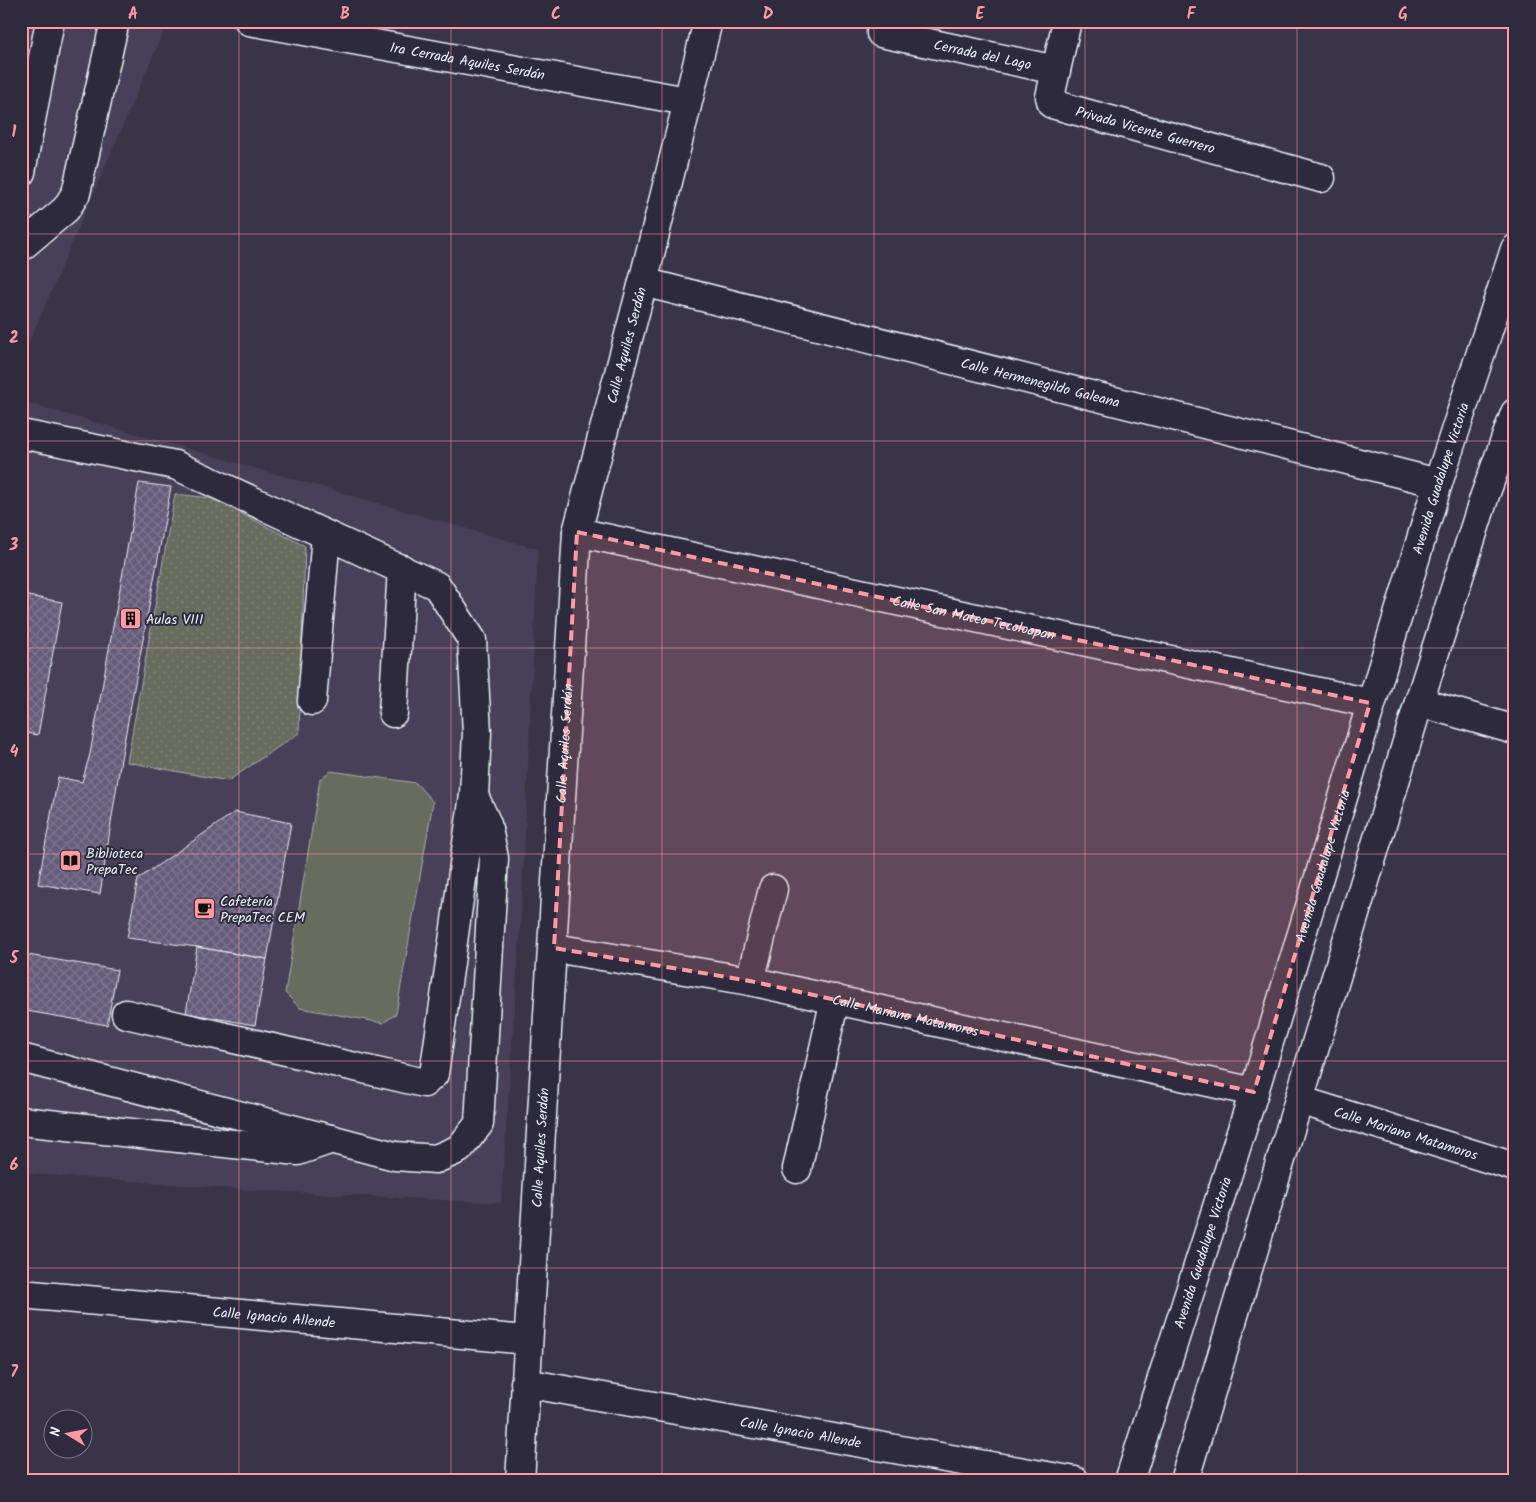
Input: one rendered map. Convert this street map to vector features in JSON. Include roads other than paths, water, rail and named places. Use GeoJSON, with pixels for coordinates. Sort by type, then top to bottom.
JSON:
{"type":"FeatureCollection","features":[{"type":"Feature","properties":{"kind":"street"},"geometry":{"type":"LineString","coordinates":[[21,172],[50,21]]}},
{"type":"Feature","properties":{"kind":"street"},"geometry":{"type":"LineString","coordinates":[[21,247],[66,209],[76,193],[115,21]]}},
{"type":"Feature","properties":{"kind":"street","name":"1ra Cerrada Aquiles Serdán"},"geometry":{"type":"LineString","coordinates":[[249,21],[687,101]]}},
{"type":"Feature","properties":{"kind":"street","name":"Calle Aquiles Serdán"},"geometry":{"type":"LineString","coordinates":[[520,1481],[527,1340],[554,948],[577,532],[643,282],[708,21]]}},
{"type":"Feature","properties":{"kind":"street","name":"Privada Vicente Guerrero"},"geometry":{"type":"LineString","coordinates":[[1068,21],[1050,96],[1052,104],[1057,107],[1321,178]]}},
{"type":"Feature","properties":{"kind":"street","name":"Cerrada del Lago"},"geometry":{"type":"LineString","coordinates":[[880,33],[1056,70]]}},
{"type":"Feature","properties":{"kind":"street","name":"Avenida Guadalupe Victoria"},"geometry":{"type":"LineString","coordinates":[[1129,1481],[1254,1092],[1438,483],[1515,249]]}},
{"type":"Feature","properties":{"kind":"street","name":"Calle Hermenegildo Galeana"},"geometry":{"type":"LineString","coordinates":[[643,282],[1438,483]]}},
{"type":"Feature","properties":{"kind":"street"},"geometry":{"type":"LineString","coordinates":[[1184,1481],[1419,702],[1485,495],[1515,413]]}},
{"type":"Feature","properties":{"kind":"street"},"geometry":{"type":"LineString","coordinates":[[21,434],[175,465],[437,586],[472,640],[477,732],[474,795],[434,1074],[424,1084],[126,1014]]}},
{"type":"Feature","properties":{"kind":"street","name":"Calle San Mateo Tecoloapan"},"geometry":{"type":"LineString","coordinates":[[577,532],[1370,703]]}},
{"type":"Feature","properties":{"kind":"street"},"geometry":{"type":"LineString","coordinates":[[312,701],[326,535]]}},
{"type":"Feature","properties":{"kind":"street"},"geometry":{"type":"LineString","coordinates":[[393,713],[402,569]]}},
{"type":"Feature","properties":{"kind":"street"},"geometry":{"type":"LineString","coordinates":[[1419,702],[1515,730]]}},
{"type":"Feature","properties":{"kind":"street"},"geometry":{"type":"LineString","coordinates":[[21,1058],[395,1156],[436,1159],[459,1148],[479,1124],[494,858],[487,824],[474,795]]}},
{"type":"Feature","properties":{"kind":"street"},"geometry":{"type":"LineString","coordinates":[[750,981],[773,889]]}},
{"type":"Feature","properties":{"kind":"street","name":"Calle Mariano Matamoros"},"geometry":{"type":"LineString","coordinates":[[554,948],[750,981],[1254,1092]]}},
{"type":"Feature","properties":{"kind":"street"},"geometry":{"type":"LineString","coordinates":[[796,1169],[835,999]]}},
{"type":"Feature","properties":{"kind":"street","name":"Calle Mariano Matamoros"},"geometry":{"type":"LineString","coordinates":[[1299,1100],[1515,1167]]}},
{"type":"Feature","properties":{"kind":"street"},"geometry":{"type":"LineString","coordinates":[[21,1121],[298,1151],[332,1139]]}},
{"type":"Feature","properties":{"kind":"street","name":"Calle Ignacio Allende"},"geometry":{"type":"LineString","coordinates":[[21,1294],[527,1340]]}},
{"type":"Feature","properties":{"kind":"street","name":"Calle Ignacio Allende"},"geometry":{"type":"LineString","coordinates":[[526,1383],[1075,1481]]}},
{"type":"Feature","properties":{"kind":"place","name":"Aulas VIII"},"geometry":{"type":"Point","coordinates":[130,619]}},
{"type":"Feature","properties":{"kind":"place","name":"Biblioteca PrepaTec"},"geometry":{"type":"Point","coordinates":[70,861]}},
{"type":"Feature","properties":{"kind":"place","name":"Cafetería PrepaTec CEM"},"geometry":{"type":"Point","coordinates":[204,909]}}]}
